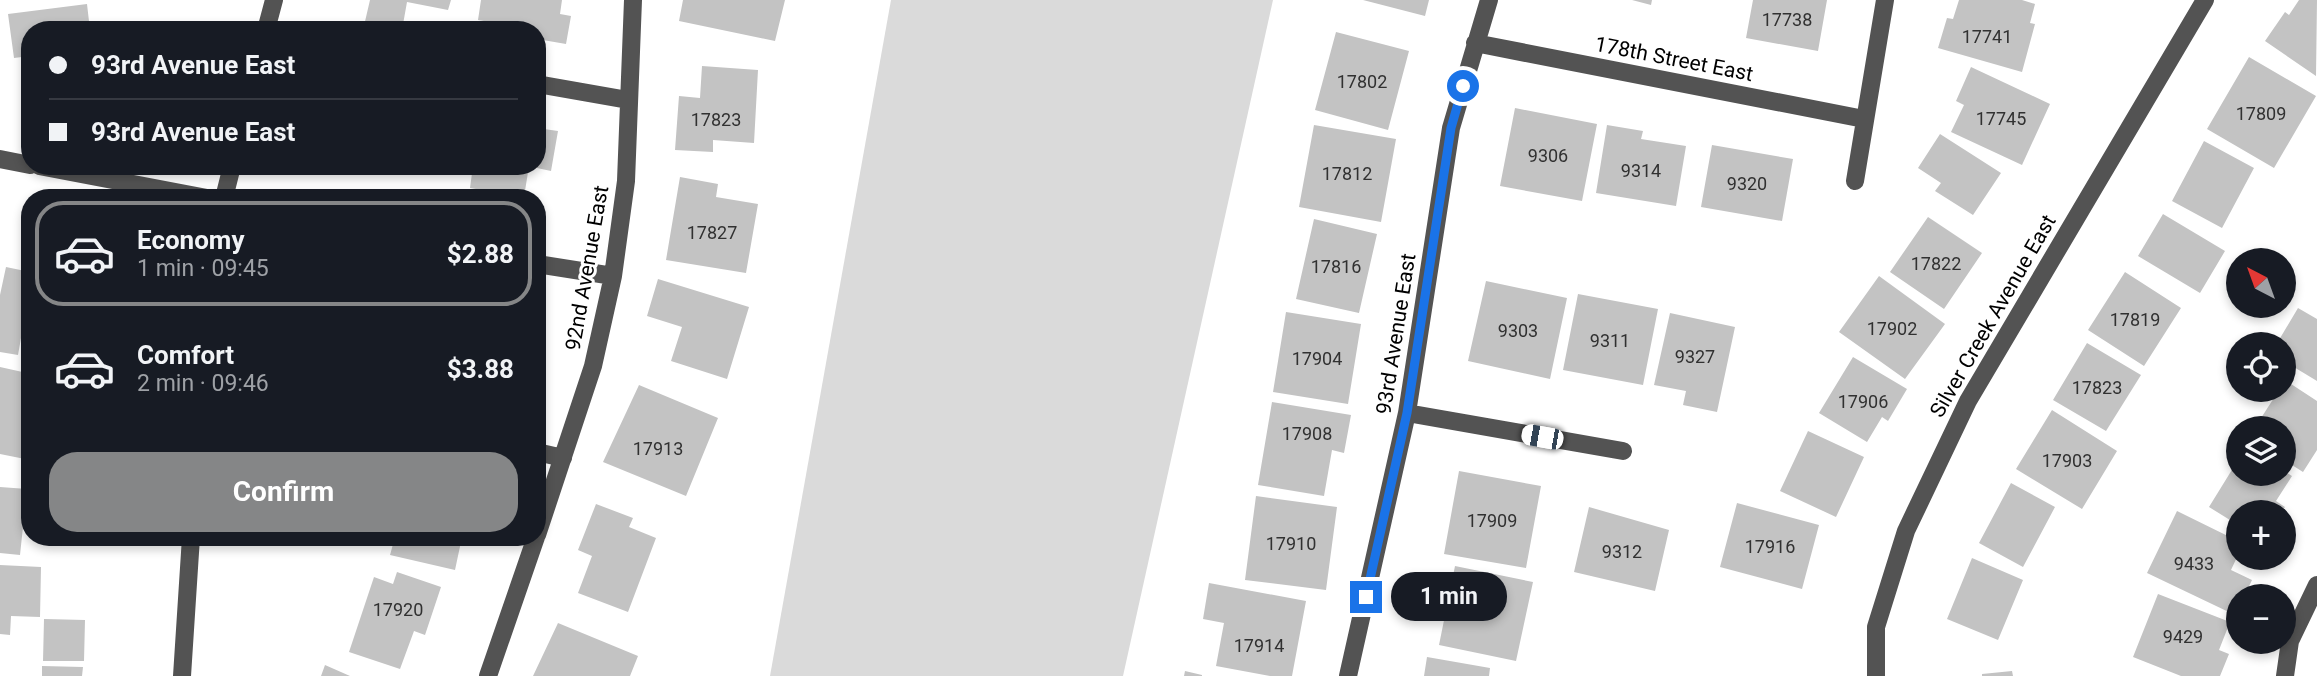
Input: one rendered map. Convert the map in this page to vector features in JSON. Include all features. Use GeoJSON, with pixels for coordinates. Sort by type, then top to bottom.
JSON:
{"type":"FeatureCollection","features":[{"type":"Feature","properties":{"kind":"street"},"geometry":{"type":"LineString","coordinates":[[268,21],[274,0]]}},
{"type":"Feature","properties":{"kind":"street","name":"92nd Avenue East"},"geometry":{"type":"LineString","coordinates":[[546,509],[593,366],[613,276],[626,181],[633,0]]}},
{"type":"Feature","properties":{"kind":"street","name":"93rd Avenue East"},"geometry":{"type":"LineString","coordinates":[[1348,676],[1407,413],[1451,128],[1489,0]]}},
{"type":"Feature","properties":{"kind":"street"},"geometry":{"type":"LineString","coordinates":[[1855,181],[1885,0]]}},
{"type":"Feature","properties":{"kind":"street","name":"Silver Creek Avenue East"},"geometry":{"type":"LineString","coordinates":[[1876,676],[1876,627],[1906,531],[1968,401],[2205,0]]}},
{"type":"Feature","properties":{"kind":"street","name":"178th Street East"},"geometry":{"type":"LineString","coordinates":[[1475,43],[1864,119]]}},
{"type":"Feature","properties":{"kind":"street"},"geometry":{"type":"LineString","coordinates":[[546,86],[628,100]]}},
{"type":"Feature","properties":{"kind":"street"},"geometry":{"type":"LineString","coordinates":[[0,159],[21,163]]}},
{"type":"Feature","properties":{"kind":"street"},"geometry":{"type":"LineString","coordinates":[[85,175],[159,189]]}},
{"type":"Feature","properties":{"kind":"street"},"geometry":{"type":"LineString","coordinates":[[546,265],[613,276]]}},
{"type":"Feature","properties":{"kind":"street"},"geometry":{"type":"LineString","coordinates":[[1407,413],[1623,451]]}},
{"type":"Feature","properties":{"kind":"street"},"geometry":{"type":"LineString","coordinates":[[546,454],[563,458]]}},
{"type":"Feature","properties":{"kind":"street"},"geometry":{"type":"LineString","coordinates":[[182,676],[190,546]]}},
{"type":"Feature","properties":{"kind":"street","name":"92nd Avenue East"},"geometry":{"type":"LineString","coordinates":[[488,676],[534,546]]}},
{"type":"Feature","properties":{"kind":"street"},"geometry":{"type":"LineString","coordinates":[[2285,676],[2290,640],[2317,585]]}},
{"type":"Feature","properties":{"kind":"shaded area"},"geometry":{"type":"Polygon","coordinates":[[[891,0],[1273,0],[1123,676],[770,676],[891,0]]]}},
{"type":"Feature","properties":{"kind":"building"},"geometry":{"type":"Polygon","coordinates":[[[370,0],[451,0],[448,10],[407,2],[404,21],[365,21],[370,0]]]}},
{"type":"Feature","properties":{"kind":"building"},"geometry":{"type":"Polygon","coordinates":[[[481,0],[562,0],[560,14],[571,16],[566,44],[546,41],[546,21],[478,20],[481,0]]]}},
{"type":"Feature","properties":{"kind":"building"},"geometry":{"type":"Polygon","coordinates":[[[683,0],[785,0],[775,41],[679,21],[683,0]]]}},
{"type":"Feature","properties":{"kind":"building"},"geometry":{"type":"Polygon","coordinates":[[[1363,0],[1429,0],[1425,16],[1363,0]]]}},
{"type":"Feature","properties":{"kind":"building"},"geometry":{"type":"Polygon","coordinates":[[[1632,0],[1652,0],[1651,5],[1632,0]]]}},
{"type":"Feature","properties":{"kind":"building"},"geometry":{"type":"Polygon","coordinates":[[[1753,0],[1827,0],[1818,51],[1746,38],[1753,0]]]}},
{"type":"Feature","properties":{"kind":"building"},"geometry":{"type":"Polygon","coordinates":[[[1959,0],[2022,0],[2035,4],[2030,23],[2035,24],[2022,72],[1938,48],[1947,18],[1953,19],[1959,0]]]}},
{"type":"Feature","properties":{"kind":"building"},"geometry":{"type":"Polygon","coordinates":[[[2299,0],[2317,0],[2316,76],[2265,41],[2285,12],[2289,15],[2299,0]]]}},
{"type":"Feature","properties":{"kind":"building"},"geometry":{"type":"Polygon","coordinates":[[[87,4],[89,21],[21,21],[21,57],[14,58],[8,14],[87,4]]]}},
{"type":"Feature","properties":{"kind":"building"},"geometry":{"type":"Polygon","coordinates":[[[1336,32],[1409,51],[1388,130],[1315,110],[1336,32]]]}},
{"type":"Feature","properties":{"kind":"building"},"geometry":{"type":"Polygon","coordinates":[[[2249,57],[2316,96],[2274,168],[2207,129],[2249,57]]]}},
{"type":"Feature","properties":{"kind":"building"},"geometry":{"type":"Polygon","coordinates":[[[702,66],[758,70],[754,143],[713,140],[713,152],[675,150],[679,96],[700,98],[702,66]]]}},
{"type":"Feature","properties":{"kind":"building"},"geometry":{"type":"Polygon","coordinates":[[[1971,67],[2050,104],[2022,165],[1951,132],[1964,105],[1956,101],[1971,67]]]}},
{"type":"Feature","properties":{"kind":"building"},"geometry":{"type":"Polygon","coordinates":[[[1515,108],[1597,124],[1582,201],[1500,186],[1515,108]]]}},
{"type":"Feature","properties":{"kind":"building"},"geometry":{"type":"Polygon","coordinates":[[[1314,125],[1396,139],[1381,222],[1299,207],[1314,125]]]}},
{"type":"Feature","properties":{"kind":"building"},"geometry":{"type":"Polygon","coordinates":[[[1607,125],[1643,131],[1641,139],[1686,146],[1676,206],[1596,193],[1607,125]]]}},
{"type":"Feature","properties":{"kind":"building"},"geometry":{"type":"Polygon","coordinates":[[[546,129],[558,131],[551,171],[546,170],[546,129]]]}},
{"type":"Feature","properties":{"kind":"building"},"geometry":{"type":"Polygon","coordinates":[[[1940,134],[2001,173],[1973,215],[1935,191],[1941,183],[1918,168],[1940,134]]]}},
{"type":"Feature","properties":{"kind":"building"},"geometry":{"type":"Polygon","coordinates":[[[2204,141],[2254,168],[2222,228],[2172,201],[2204,141]]]}},
{"type":"Feature","properties":{"kind":"building"},"geometry":{"type":"Polygon","coordinates":[[[1712,145],[1793,159],[1782,221],[1701,207],[1712,145]]]}},
{"type":"Feature","properties":{"kind":"building"},"geometry":{"type":"Polygon","coordinates":[[[472,175],[528,175],[525,189],[470,188],[472,175]]]}},
{"type":"Feature","properties":{"kind":"building"},"geometry":{"type":"Polygon","coordinates":[[[680,177],[718,184],[716,197],[758,204],[746,273],[666,260],[680,177]]]}},
{"type":"Feature","properties":{"kind":"building"},"geometry":{"type":"Polygon","coordinates":[[[2163,214],[2225,251],[2200,293],[2138,256],[2163,214]]]}},
{"type":"Feature","properties":{"kind":"building"},"geometry":{"type":"Polygon","coordinates":[[[1928,217],[1982,253],[1944,309],[1890,272],[1928,217]]]}},
{"type":"Feature","properties":{"kind":"building"},"geometry":{"type":"Polygon","coordinates":[[[1314,219],[1377,234],[1359,313],[1296,299],[1314,219]]]}},
{"type":"Feature","properties":{"kind":"building"},"geometry":{"type":"Polygon","coordinates":[[[6,267],[21,270],[21,338],[18,355],[0,352],[0,295],[6,267]]]}},
{"type":"Feature","properties":{"kind":"building"},"geometry":{"type":"Polygon","coordinates":[[[2125,272],[2181,308],[2144,366],[2088,330],[2125,272]]]}},
{"type":"Feature","properties":{"kind":"building"},"geometry":{"type":"Polygon","coordinates":[[[1879,276],[1945,324],[1905,379],[1839,332],[1879,276]]]}},
{"type":"Feature","properties":{"kind":"building"},"geometry":{"type":"Polygon","coordinates":[[[658,279],[749,307],[727,379],[671,361],[682,327],[647,316],[658,279]]]}},
{"type":"Feature","properties":{"kind":"building"},"geometry":{"type":"Polygon","coordinates":[[[1486,281],[1567,298],[1550,379],[1468,361],[1486,281]]]}},
{"type":"Feature","properties":{"kind":"building"},"geometry":{"type":"Polygon","coordinates":[[[1578,294],[1658,309],[1643,385],[1563,370],[1578,294]]]}},
{"type":"Feature","properties":{"kind":"building"},"geometry":{"type":"Polygon","coordinates":[[[2298,308],[2317,319],[2317,381],[2296,368],[2296,332],[2284,332],[2292,318],[2296,318],[2298,308]]]}},
{"type":"Feature","properties":{"kind":"building"},"geometry":{"type":"Polygon","coordinates":[[[1286,312],[1361,324],[1348,404],[1273,392],[1286,312]]]}},
{"type":"Feature","properties":{"kind":"building"},"geometry":{"type":"Polygon","coordinates":[[[1670,313],[1735,327],[1717,412],[1683,405],[1686,391],[1654,385],[1670,313]]]}},
{"type":"Feature","properties":{"kind":"building"},"geometry":{"type":"Polygon","coordinates":[[[2087,343],[2141,375],[2106,431],[2053,400],[2087,343]]]}},
{"type":"Feature","properties":{"kind":"building"},"geometry":{"type":"Polygon","coordinates":[[[1853,357],[1907,389],[1888,421],[1882,417],[1867,442],[1819,413],[1853,357]]]}},
{"type":"Feature","properties":{"kind":"building"},"geometry":{"type":"Polygon","coordinates":[[[0,367],[21,372],[21,458],[0,454],[0,367]]]}},
{"type":"Feature","properties":{"kind":"building"},"geometry":{"type":"Polygon","coordinates":[[[639,385],[718,418],[686,496],[603,462],[639,385]]]}},
{"type":"Feature","properties":{"kind":"building"},"geometry":{"type":"Polygon","coordinates":[[[2296,387],[2317,401],[2317,450],[2303,472],[2296,468],[2296,416],[2262,416],[2271,402],[2296,402],[2296,387]]]}},
{"type":"Feature","properties":{"kind":"building"},"geometry":{"type":"Polygon","coordinates":[[[1272,402],[1351,415],[1344,453],[1332,450],[1324,496],[1258,485],[1272,402]]]}},
{"type":"Feature","properties":{"kind":"building"},"geometry":{"type":"Polygon","coordinates":[[[2052,410],[2117,451],[2082,509],[2016,469],[2052,410]]]}},
{"type":"Feature","properties":{"kind":"building"},"geometry":{"type":"Polygon","coordinates":[[[1808,431],[1864,457],[1836,517],[1780,491],[1808,431]]]}},
{"type":"Feature","properties":{"kind":"building"},"geometry":{"type":"Polygon","coordinates":[[[1459,471],[1541,486],[1526,568],[1444,554],[1459,471]]]}},
{"type":"Feature","properties":{"kind":"building"},"geometry":{"type":"Polygon","coordinates":[[[2226,479],[2226,486],[2286,486],[2277,500],[2226,500],[2226,518],[2209,507],[2226,479]]]}},
{"type":"Feature","properties":{"kind":"building"},"geometry":{"type":"Polygon","coordinates":[[[2011,483],[2055,507],[2023,567],[1979,543],[2011,483]]]}},
{"type":"Feature","properties":{"kind":"building"},"geometry":{"type":"Polygon","coordinates":[[[0,487],[21,489],[20,555],[0,553],[0,487]]]}},
{"type":"Feature","properties":{"kind":"building"},"geometry":{"type":"Polygon","coordinates":[[[1256,496],[1337,507],[1326,590],[1245,580],[1256,496]]]}},
{"type":"Feature","properties":{"kind":"building"},"geometry":{"type":"Polygon","coordinates":[[[1737,503],[1819,525],[1802,589],[1720,567],[1737,503]]]}},
{"type":"Feature","properties":{"kind":"building"},"geometry":{"type":"Polygon","coordinates":[[[596,504],[633,518],[629,527],[656,538],[628,612],[578,593],[592,556],[578,550],[596,504]]]}},
{"type":"Feature","properties":{"kind":"building"},"geometry":{"type":"Polygon","coordinates":[[[1589,507],[1669,530],[1655,591],[1574,572],[1589,507]]]}},
{"type":"Feature","properties":{"kind":"building"},"geometry":{"type":"Polygon","coordinates":[[[2177,511],[2226,535],[2226,570],[2252,580],[2250,584],[2226,584],[2226,611],[2147,573],[2177,511]]]}},
{"type":"Feature","properties":{"kind":"building"},"geometry":{"type":"Polygon","coordinates":[[[392,546],[460,546],[455,570],[390,555],[392,546]]]}},
{"type":"Feature","properties":{"kind":"building"},"geometry":{"type":"Polygon","coordinates":[[[1972,558],[2023,580],[1998,640],[1947,619],[1972,558]]]}},
{"type":"Feature","properties":{"kind":"building"},"geometry":{"type":"Polygon","coordinates":[[[0,565],[41,567],[40,617],[11,616],[10,635],[0,634],[0,565]]]}},
{"type":"Feature","properties":{"kind":"building"},"geometry":{"type":"Polygon","coordinates":[[[1455,566],[1533,582],[1516,661],[1439,645],[1455,566]]]}},
{"type":"Feature","properties":{"kind":"building"},"geometry":{"type":"Polygon","coordinates":[[[397,572],[441,587],[425,635],[414,631],[400,669],[349,652],[374,577],[393,584],[397,572]]]}},
{"type":"Feature","properties":{"kind":"building"},"geometry":{"type":"Polygon","coordinates":[[[1209,583],[1306,601],[1292,676],[1270,676],[1216,666],[1224,623],[1203,619],[1209,583]]]}},
{"type":"Feature","properties":{"kind":"building"},"geometry":{"type":"Polygon","coordinates":[[[2158,594],[2226,620],[2226,632],[2219,650],[2229,654],[2220,676],[2181,676],[2133,657],[2158,594]]]}},
{"type":"Feature","properties":{"kind":"building"},"geometry":{"type":"Polygon","coordinates":[[[44,619],[85,620],[84,661],[43,661],[44,619]]]}},
{"type":"Feature","properties":{"kind":"building"},"geometry":{"type":"Polygon","coordinates":[[[558,623],[638,656],[630,676],[533,676],[558,623]]]}},
{"type":"Feature","properties":{"kind":"building"},"geometry":{"type":"Polygon","coordinates":[[[1427,657],[1490,668],[1489,676],[1424,676],[1427,657]]]}},
{"type":"Feature","properties":{"kind":"building"},"geometry":{"type":"Polygon","coordinates":[[[325,665],[350,676],[321,676],[325,665]]]}},
{"type":"Feature","properties":{"kind":"building"},"geometry":{"type":"Polygon","coordinates":[[[42,666],[83,667],[82,676],[42,676],[42,666]]]}},
{"type":"Feature","properties":{"kind":"building"},"geometry":{"type":"Polygon","coordinates":[[[1185,671],[1202,675],[1202,676],[1184,676],[1185,671]]]}},
{"type":"Feature","properties":{"kind":"building"},"geometry":{"type":"Polygon","coordinates":[[[2012,671],[2013,676],[1982,676],[1982,674],[2012,671]]]}},
{"type":"Feature","properties":{"kind":"route"},"geometry":{"type":"LineString","coordinates":[[1366,597],[1407,413],[1451,128],[1463,86]]}}]}
